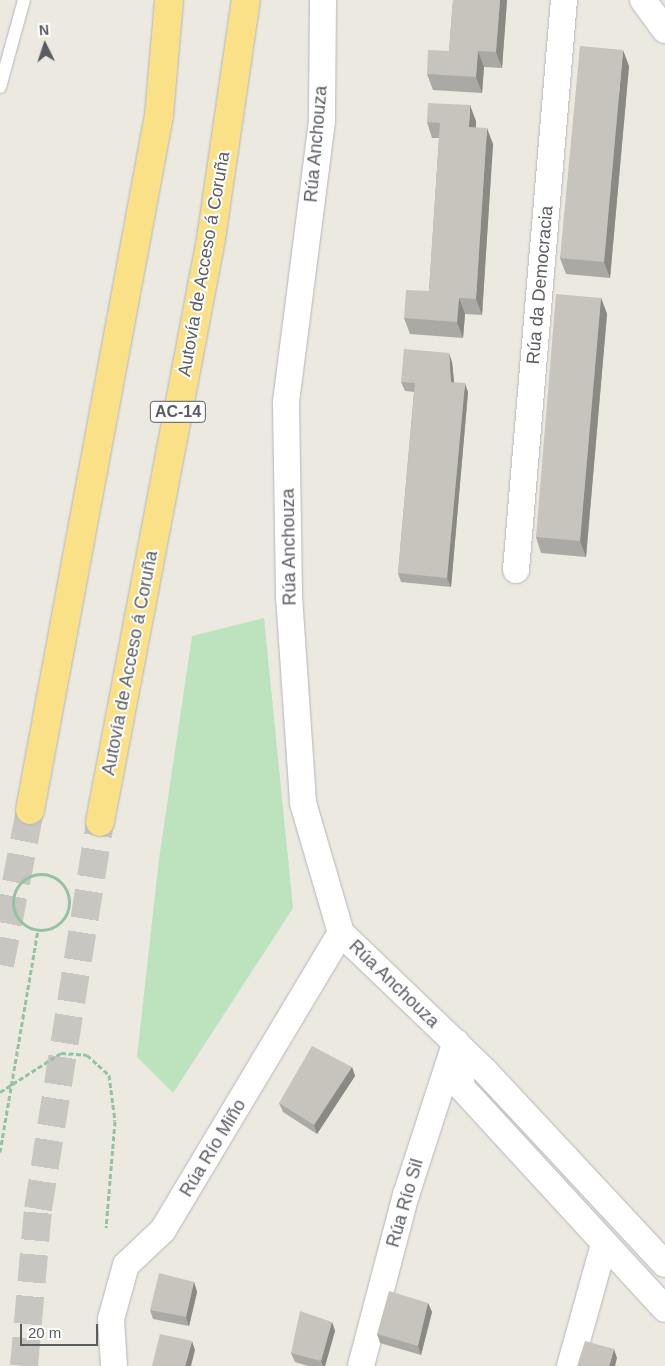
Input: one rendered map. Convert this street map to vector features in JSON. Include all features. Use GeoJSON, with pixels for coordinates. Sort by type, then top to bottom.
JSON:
{"type":"FeatureCollection","features":[{"type":"Feature","properties":{"kind":"highway"},"geometry":{"type":"LineString","coordinates":[[30,810],[158,125],[169,0]]}},
{"type":"Feature","properties":{"kind":"highway","name":"Autovía de Acceso á Coruña"},"geometry":{"type":"LineString","coordinates":[[100,822],[211,239],[246,0]]}},
{"type":"Feature","properties":{"kind":"street","name":"Rúa Anchouza"},"geometry":{"type":"LineString","coordinates":[[324,0],[322,121],[286,402],[289,596],[303,803],[341,933],[456,1042],[665,1264]]}},
{"type":"Feature","properties":{"kind":"street","name":"Rúa da Democracia"},"geometry":{"type":"LineString","coordinates":[[516,570],[564,0]]}},
{"type":"Feature","properties":{"kind":"street"},"geometry":{"type":"LineString","coordinates":[[643,0],[665,30]]}},
{"type":"Feature","properties":{"kind":"street","name":"Rúa Río Miño"},"geometry":{"type":"LineString","coordinates":[[114,1366],[111,1319],[126,1266],[163,1230],[341,933]]}},
{"type":"Feature","properties":{"kind":"street","name":"Rúa Anchouza"},"geometry":{"type":"LineString","coordinates":[[456,1042],[462,1088],[665,1310]]}},
{"type":"Feature","properties":{"kind":"street","name":"Rúa Río Sil"},"geometry":{"type":"LineString","coordinates":[[361,1366],[406,1196],[456,1042]]}},
{"type":"Feature","properties":{"kind":"street"},"geometry":{"type":"LineString","coordinates":[[570,1366],[604,1244]]}},
{"type":"Feature","properties":{"kind":"lane"},"geometry":{"type":"LineString","coordinates":[[0,86],[24,0]]}},
{"type":"Feature","properties":{"kind":"path"},"geometry":{"type":"LineString","coordinates":[[49,874],[64,886],[69,903],[63,920],[55,926],[38,930],[20,921],[13,907],[13,897],[16,888],[27,877],[49,874]]}},
{"type":"Feature","properties":{"kind":"path"},"geometry":{"type":"LineString","coordinates":[[0,1152],[38,930]]}},
{"type":"Feature","properties":{"kind":"path"},"geometry":{"type":"LineString","coordinates":[[0,1092],[61,1053],[87,1055],[109,1075],[116,1121],[106,1228]]}},
{"type":"Feature","properties":{"kind":"green space"},"geometry":{"type":"Polygon","coordinates":[[[264,618],[293,908],[173,1093],[137,1057],[159,859],[192,636],[264,618]]]}},
{"type":"Feature","properties":{"kind":"building"},"geometry":{"type":"Polygon","coordinates":[[[453,0],[500,0],[496,52],[478,51],[476,77],[427,74],[428,50],[449,51],[453,0]]]}},
{"type":"Feature","properties":{"kind":"building"},"geometry":{"type":"Polygon","coordinates":[[[580,46],[623,50],[604,262],[560,258],[580,46]]]}},
{"type":"Feature","properties":{"kind":"building"},"geometry":{"type":"Polygon","coordinates":[[[428,103],[470,105],[469,127],[487,128],[476,299],[459,298],[457,322],[404,318],[406,290],[429,291],[440,123],[427,122],[428,103]]]}},
{"type":"Feature","properties":{"kind":"building"},"geometry":{"type":"Polygon","coordinates":[[[556,294],[601,298],[580,541],[536,537],[556,294]]]}},
{"type":"Feature","properties":{"kind":"building"},"geometry":{"type":"Polygon","coordinates":[[[404,349],[449,353],[451,382],[465,383],[447,578],[398,573],[415,383],[401,382],[404,349]]]}},
{"type":"Feature","properties":{"kind":"building"},"geometry":{"type":"Polygon","coordinates":[[[312,1046],[352,1067],[314,1125],[279,1103],[312,1046]]]}},
{"type":"Feature","properties":{"kind":"building"},"geometry":{"type":"Polygon","coordinates":[[[159,1273],[194,1282],[186,1317],[150,1310],[159,1273]]]}},
{"type":"Feature","properties":{"kind":"building"},"geometry":{"type":"Polygon","coordinates":[[[389,1291],[428,1303],[418,1346],[377,1334],[389,1291]]]}},
{"type":"Feature","properties":{"kind":"building"},"geometry":{"type":"Polygon","coordinates":[[[300,1311],[332,1322],[321,1361],[291,1353],[300,1311]]]}},
{"type":"Feature","properties":{"kind":"building"},"geometry":{"type":"Polygon","coordinates":[[[160,1334],[192,1341],[185,1366],[152,1366],[160,1334]]]}},
{"type":"Feature","properties":{"kind":"building"},"geometry":{"type":"Polygon","coordinates":[[[585,1341],[614,1349],[609,1366],[577,1366],[585,1341]]]}},
{"type":"Feature","properties":{"kind":"tunnel"},"geometry":{"type":"LineString","coordinates":[[0,965],[30,810]]}},
{"type":"Feature","properties":{"kind":"tunnel"},"geometry":{"type":"LineString","coordinates":[[24,1366],[38,1209],[100,822]]}}]}
